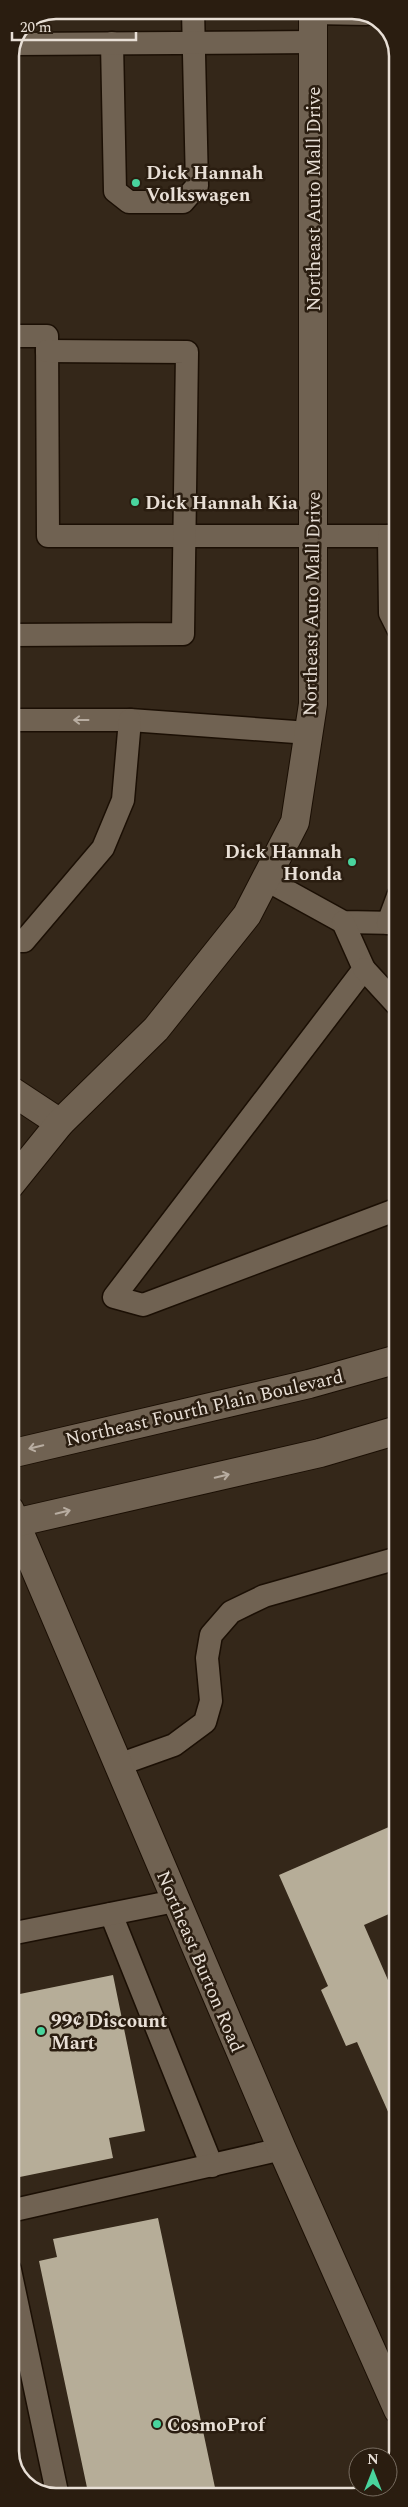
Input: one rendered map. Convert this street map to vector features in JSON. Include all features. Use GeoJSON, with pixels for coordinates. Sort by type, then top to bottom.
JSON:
{"type":"FeatureCollection","features":[{"type":"Feature","properties":{"kind":"street","name":"Northeast Auto Mall Drive"},"geometry":{"type":"LineString","coordinates":[[19,1174],[60,1123],[156,1029],[247,915],[295,822],[313,704],[313,19]]}},
{"type":"Feature","properties":{"kind":"street"},"geometry":{"type":"LineString","coordinates":[[19,1096],[60,1123]]}},
{"type":"Feature","properties":{"kind":"street","name":"Northeast Fourth Plain Boulevard"},"geometry":{"type":"LineString","coordinates":[[19,1452],[310,1384],[389,1362]]}},
{"type":"Feature","properties":{"kind":"street"},"geometry":{"type":"LineString","coordinates":[[19,1517],[320,1452],[389,1433]]}},
{"type":"Feature","properties":{"kind":"street","name":"Northeast Burton Road"},"geometry":{"type":"LineString","coordinates":[[19,1535],[282,2149],[389,2390]]}},
{"type":"Feature","properties":{"kind":"lane"},"geometry":{"type":"LineString","coordinates":[[112,43],[115,191],[130,202],[183,202],[197,186],[194,19]]}},
{"type":"Feature","properties":{"kind":"lane"},"geometry":{"type":"LineString","coordinates":[[21,44],[313,42]]}},
{"type":"Feature","properties":{"kind":"lane"},"geometry":{"type":"LineString","coordinates":[[19,336],[47,336],[48,536],[389,536]]}},
{"type":"Feature","properties":{"kind":"lane"},"geometry":{"type":"LineString","coordinates":[[19,635],[183,634],[187,352],[47,351]]}},
{"type":"Feature","properties":{"kind":"lane"},"geometry":{"type":"LineString","coordinates":[[19,720],[130,720],[309,733]]}},
{"type":"Feature","properties":{"kind":"lane"},"geometry":{"type":"LineString","coordinates":[[19,941],[24,941],[103,848],[123,800],[130,720]]}},
{"type":"Feature","properties":{"kind":"lane"},"geometry":{"type":"LineString","coordinates":[[265,879],[343,922],[389,923]]}},
{"type":"Feature","properties":{"kind":"lane"},"geometry":{"type":"LineString","coordinates":[[343,922],[364,969],[389,996]]}},
{"type":"Feature","properties":{"kind":"lane"},"geometry":{"type":"LineString","coordinates":[[364,969],[114,1297],[143,1305],[389,1211]]}},
{"type":"Feature","properties":{"kind":"lane"},"geometry":{"type":"LineString","coordinates":[[118,1764],[174,1745],[205,1722],[211,1701],[207,1658],[211,1635],[231,1612],[264,1596],[389,1561]]}},
{"type":"Feature","properties":{"kind":"lane"},"geometry":{"type":"LineString","coordinates":[[19,1932],[175,1901]]}},
{"type":"Feature","properties":{"kind":"lane"},"geometry":{"type":"LineString","coordinates":[[111,1914],[212,2166]]}},
{"type":"Feature","properties":{"kind":"lane"},"geometry":{"type":"LineString","coordinates":[[19,2209],[282,2149]]}},
{"type":"Feature","properties":{"kind":"lane"},"geometry":{"type":"LineString","coordinates":[[19,2313],[56,2488]]}},
{"type":"Feature","properties":{"kind":"building"},"geometry":{"type":"Polygon","coordinates":[[[389,1827],[389,1914],[364,1925],[389,1982],[389,2114],[357,2042],[346,2046],[321,1990],[328,1986],[279,1875],[389,1827]]]}},
{"type":"Feature","properties":{"kind":"building"},"geometry":{"type":"Polygon","coordinates":[[[113,1975],[145,2131],[109,2138],[113,2158],[19,2177],[19,1994],[113,1975]]]}},
{"type":"Feature","properties":{"kind":"building"},"geometry":{"type":"Polygon","coordinates":[[[158,2218],[215,2488],[87,2488],[39,2261],[57,2257],[53,2239],[158,2218]]]}},
{"type":"Feature","properties":{"kind":"place","name":"Dick Hannah Volkswagen"},"geometry":{"type":"Point","coordinates":[136,183]}},
{"type":"Feature","properties":{"kind":"place","name":"Dick Hannah Kia"},"geometry":{"type":"Point","coordinates":[135,502]}},
{"type":"Feature","properties":{"kind":"place","name":"Dick Hannah Honda"},"geometry":{"type":"Point","coordinates":[352,862]}},
{"type":"Feature","properties":{"kind":"place","name":"99¢ Discount Mart"},"geometry":{"type":"Point","coordinates":[41,2031]}},
{"type":"Feature","properties":{"kind":"place","name":"CosmoProf"},"geometry":{"type":"Point","coordinates":[157,2424]}}]}
